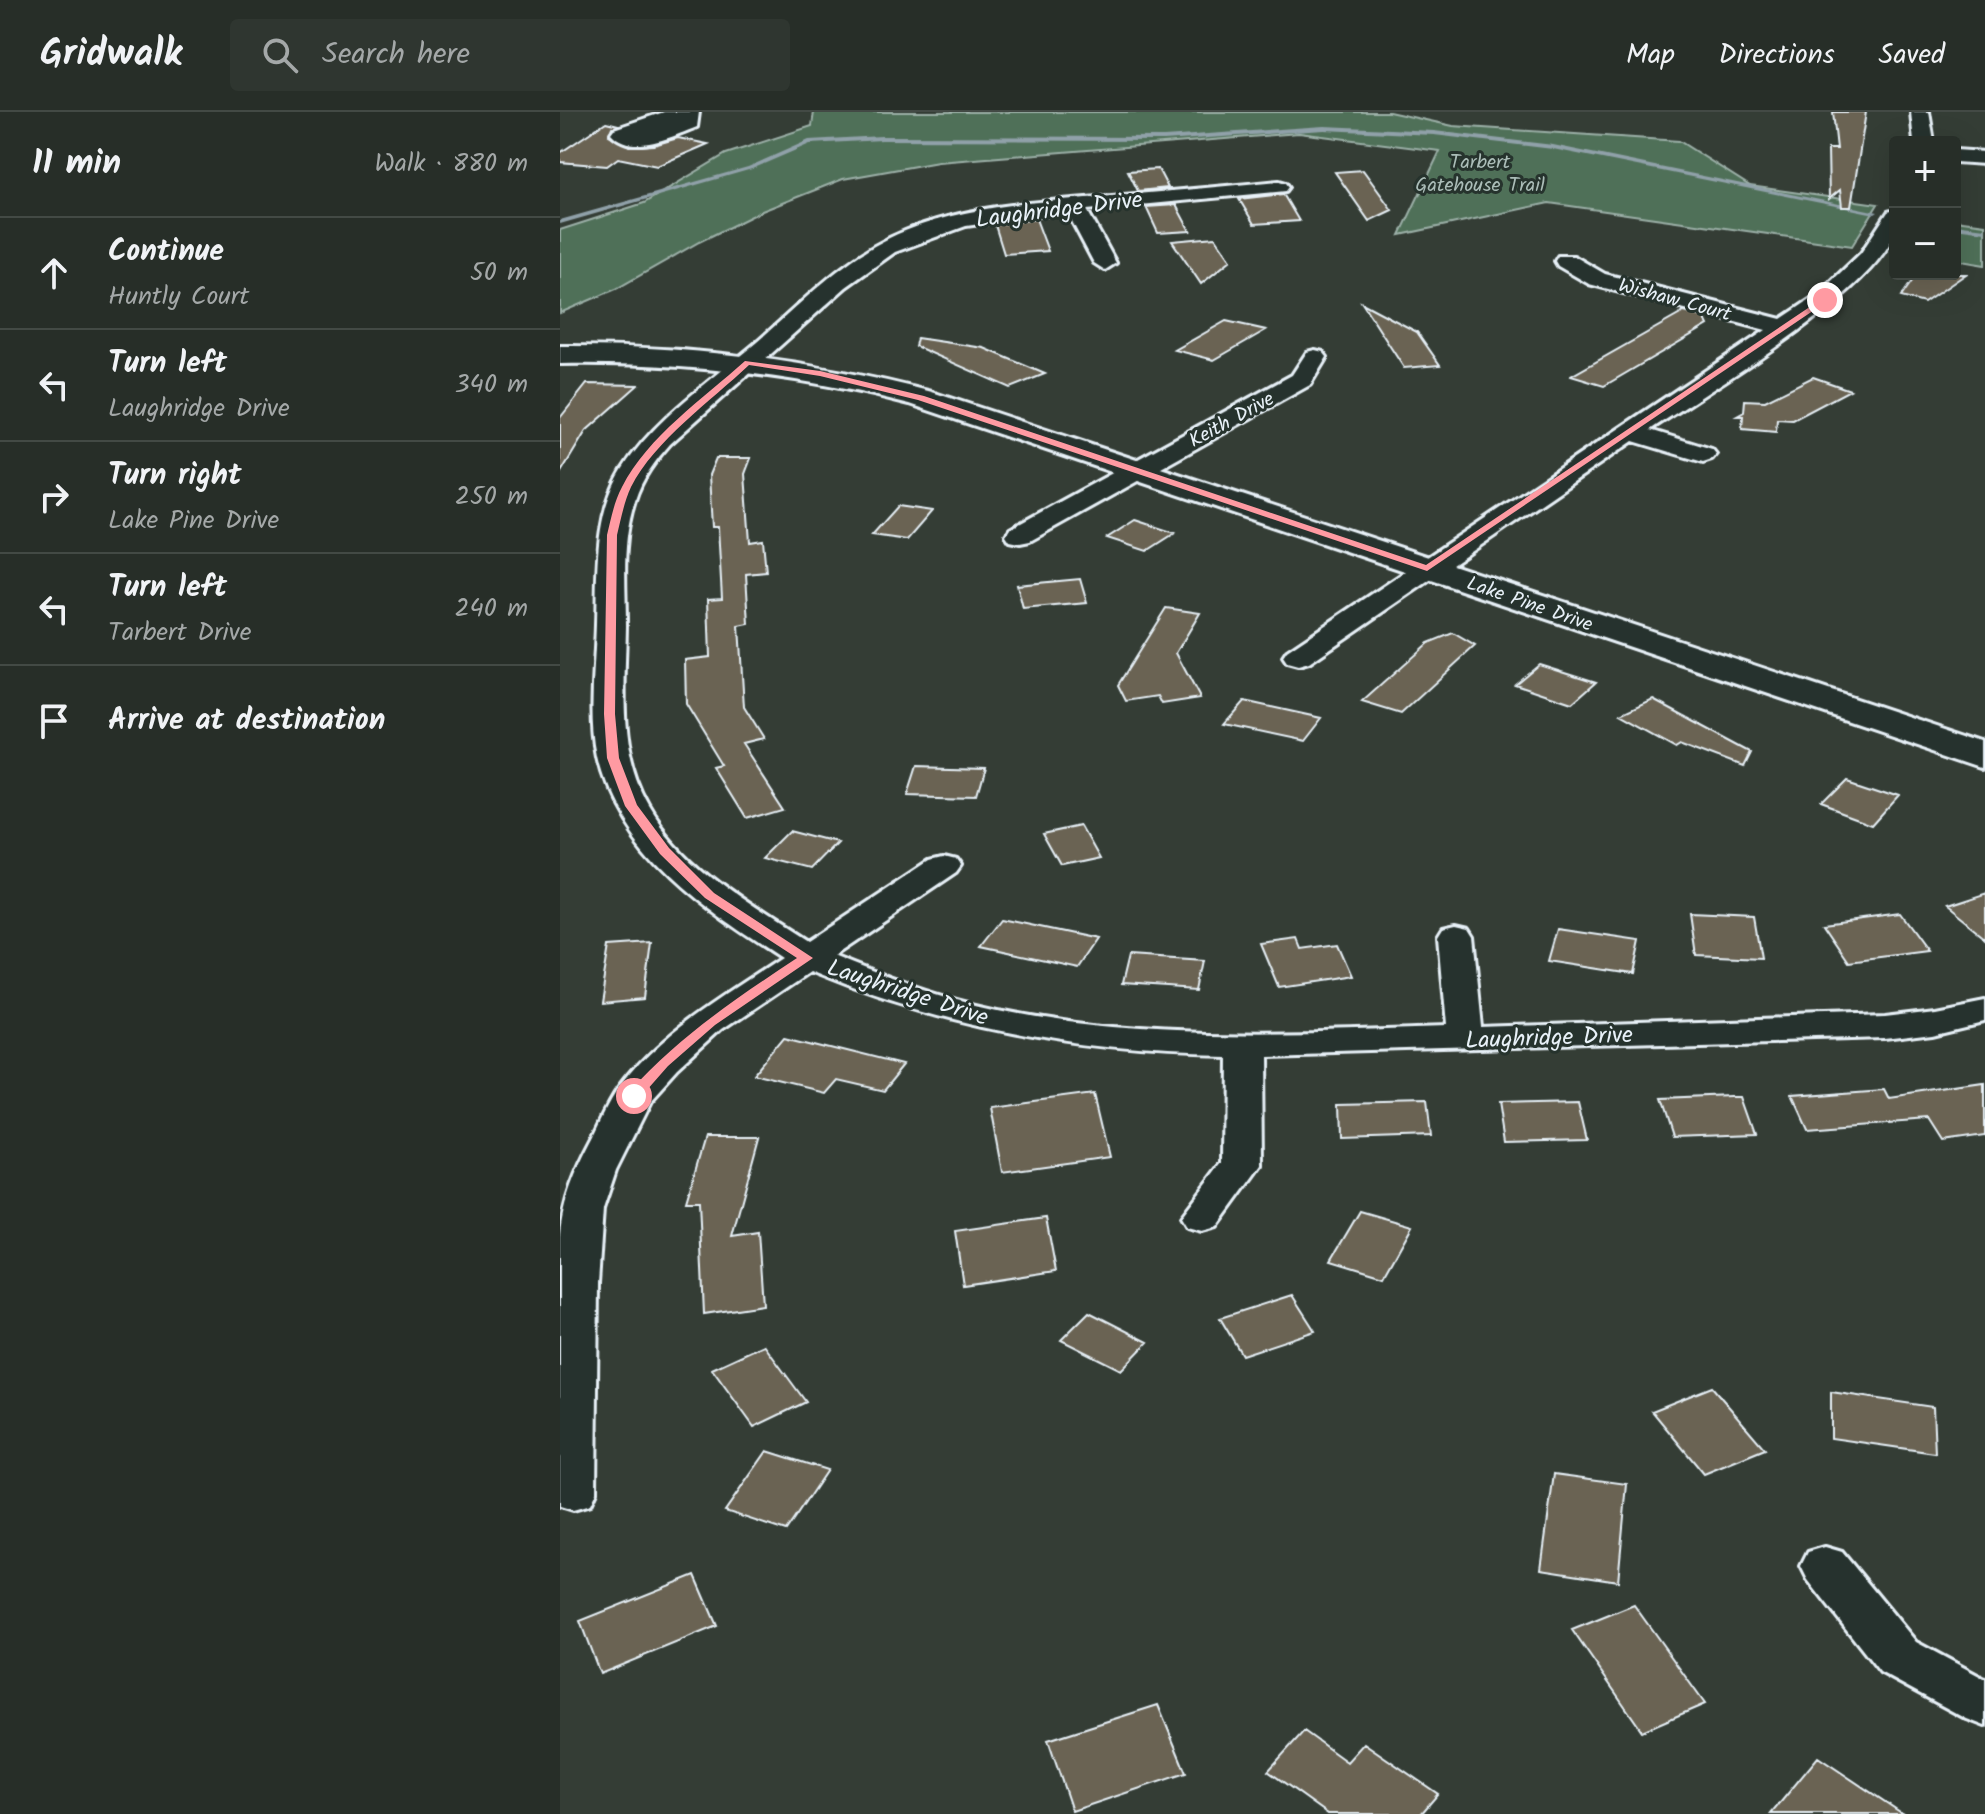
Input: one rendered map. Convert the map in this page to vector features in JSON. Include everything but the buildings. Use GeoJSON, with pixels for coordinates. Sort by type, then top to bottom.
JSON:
{"type":"FeatureCollection","features":[{"type":"Feature","properties":{"kind":"street"},"geometry":{"type":"LineString","coordinates":[[682,112],[621,133],[625,137],[638,139],[690,123],[690,112]]}},
{"type":"Feature","properties":{"kind":"street"},"geometry":{"type":"LineString","coordinates":[[1920,112],[1923,136]]}},
{"type":"Feature","properties":{"kind":"street"},"geometry":{"type":"LineString","coordinates":[[1961,156],[1985,158]]}},
{"type":"Feature","properties":{"kind":"street","name":"Laughridge Drive"},"geometry":{"type":"LineString","coordinates":[[1279,187],[1010,212],[956,222],[885,249],[863,263],[748,362],[646,456],[626,488],[612,535],[609,714],[613,758],[631,806],[665,851],[709,895],[806,958],[891,991],[1026,1029],[1082,1036],[1242,1045],[1466,1039],[1885,1026],[1935,1020],[1985,1009]]}},
{"type":"Feature","properties":{"kind":"street"},"geometry":{"type":"LineString","coordinates":[[1074,205],[1105,263]]}},
{"type":"Feature","properties":{"kind":"street"},"geometry":{"type":"LineString","coordinates":[[1298,657],[1787,328],[1849,279],[1869,257],[1889,225]]}},
{"type":"Feature","properties":{"kind":"street","name":"Wishaw Court"},"geometry":{"type":"LineString","coordinates":[[1566,261],[1597,279],[1787,328]]}},
{"type":"Feature","properties":{"kind":"street","name":"Lake Pine Drive"},"geometry":{"type":"LineString","coordinates":[[560,355],[748,362],[891,390],[1985,755]]}},
{"type":"Feature","properties":{"kind":"street","name":"Keith Drive"},"geometry":{"type":"LineString","coordinates":[[1020,535],[1301,380],[1315,357]]}},
{"type":"Feature","properties":{"kind":"street"},"geometry":{"type":"LineString","coordinates":[[1629,432],[1703,454]]}},
{"type":"Feature","properties":{"kind":"street"},"geometry":{"type":"LineString","coordinates":[[573,1492],[577,1283],[583,1209],[596,1170],[634,1096],[664,1063],[710,1022],[944,866]]}},
{"type":"Feature","properties":{"kind":"street"},"geometry":{"type":"LineString","coordinates":[[1456,936],[1466,1039]]}},
{"type":"Feature","properties":{"kind":"street"},"geometry":{"type":"LineString","coordinates":[[1202,1217],[1242,1165],[1242,1045]]}},
{"type":"Feature","properties":{"kind":"street"},"geometry":{"type":"LineString","coordinates":[[1825,1566],[1898,1657],[1985,1704]]}},
{"type":"Feature","properties":{"kind":"green space","name":"Tarbert Gatehouse Trail"},"geometry":{"type":"Polygon","coordinates":[[[814,112],[1389,112],[1453,126],[1679,141],[1750,186],[1878,204],[1852,246],[1549,203],[1400,235],[1440,151],[1299,133],[938,162],[843,179],[762,211],[616,289],[560,313],[560,230],[644,203],[726,154],[812,126],[814,112]]]}},
{"type":"Feature","properties":{"kind":"green space"},"geometry":{"type":"Polygon","coordinates":[[[1961,221],[1985,224],[1985,265],[1961,261],[1961,221]]]}},
{"type":"Feature","properties":{"kind":"waterway"},"geometry":{"type":"LineString","coordinates":[[560,222],[750,168],[809,142],[882,138],[1164,139],[1324,128],[1434,133],[1553,147],[1875,212]]}},
{"type":"Feature","properties":{"kind":"waterway"},"geometry":{"type":"LineString","coordinates":[[1961,227],[1985,230]]}},
{"type":"Feature","properties":{"kind":"route"},"geometry":{"type":"LineString","coordinates":[[634,1096],[664,1063],[710,1022],[806,958],[709,895],[686,873],[631,806],[613,758],[609,714],[612,535],[618,510],[634,472],[646,456],[665,435],[748,362],[820,374],[921,398],[1427,568],[1825,300]]}}]}
